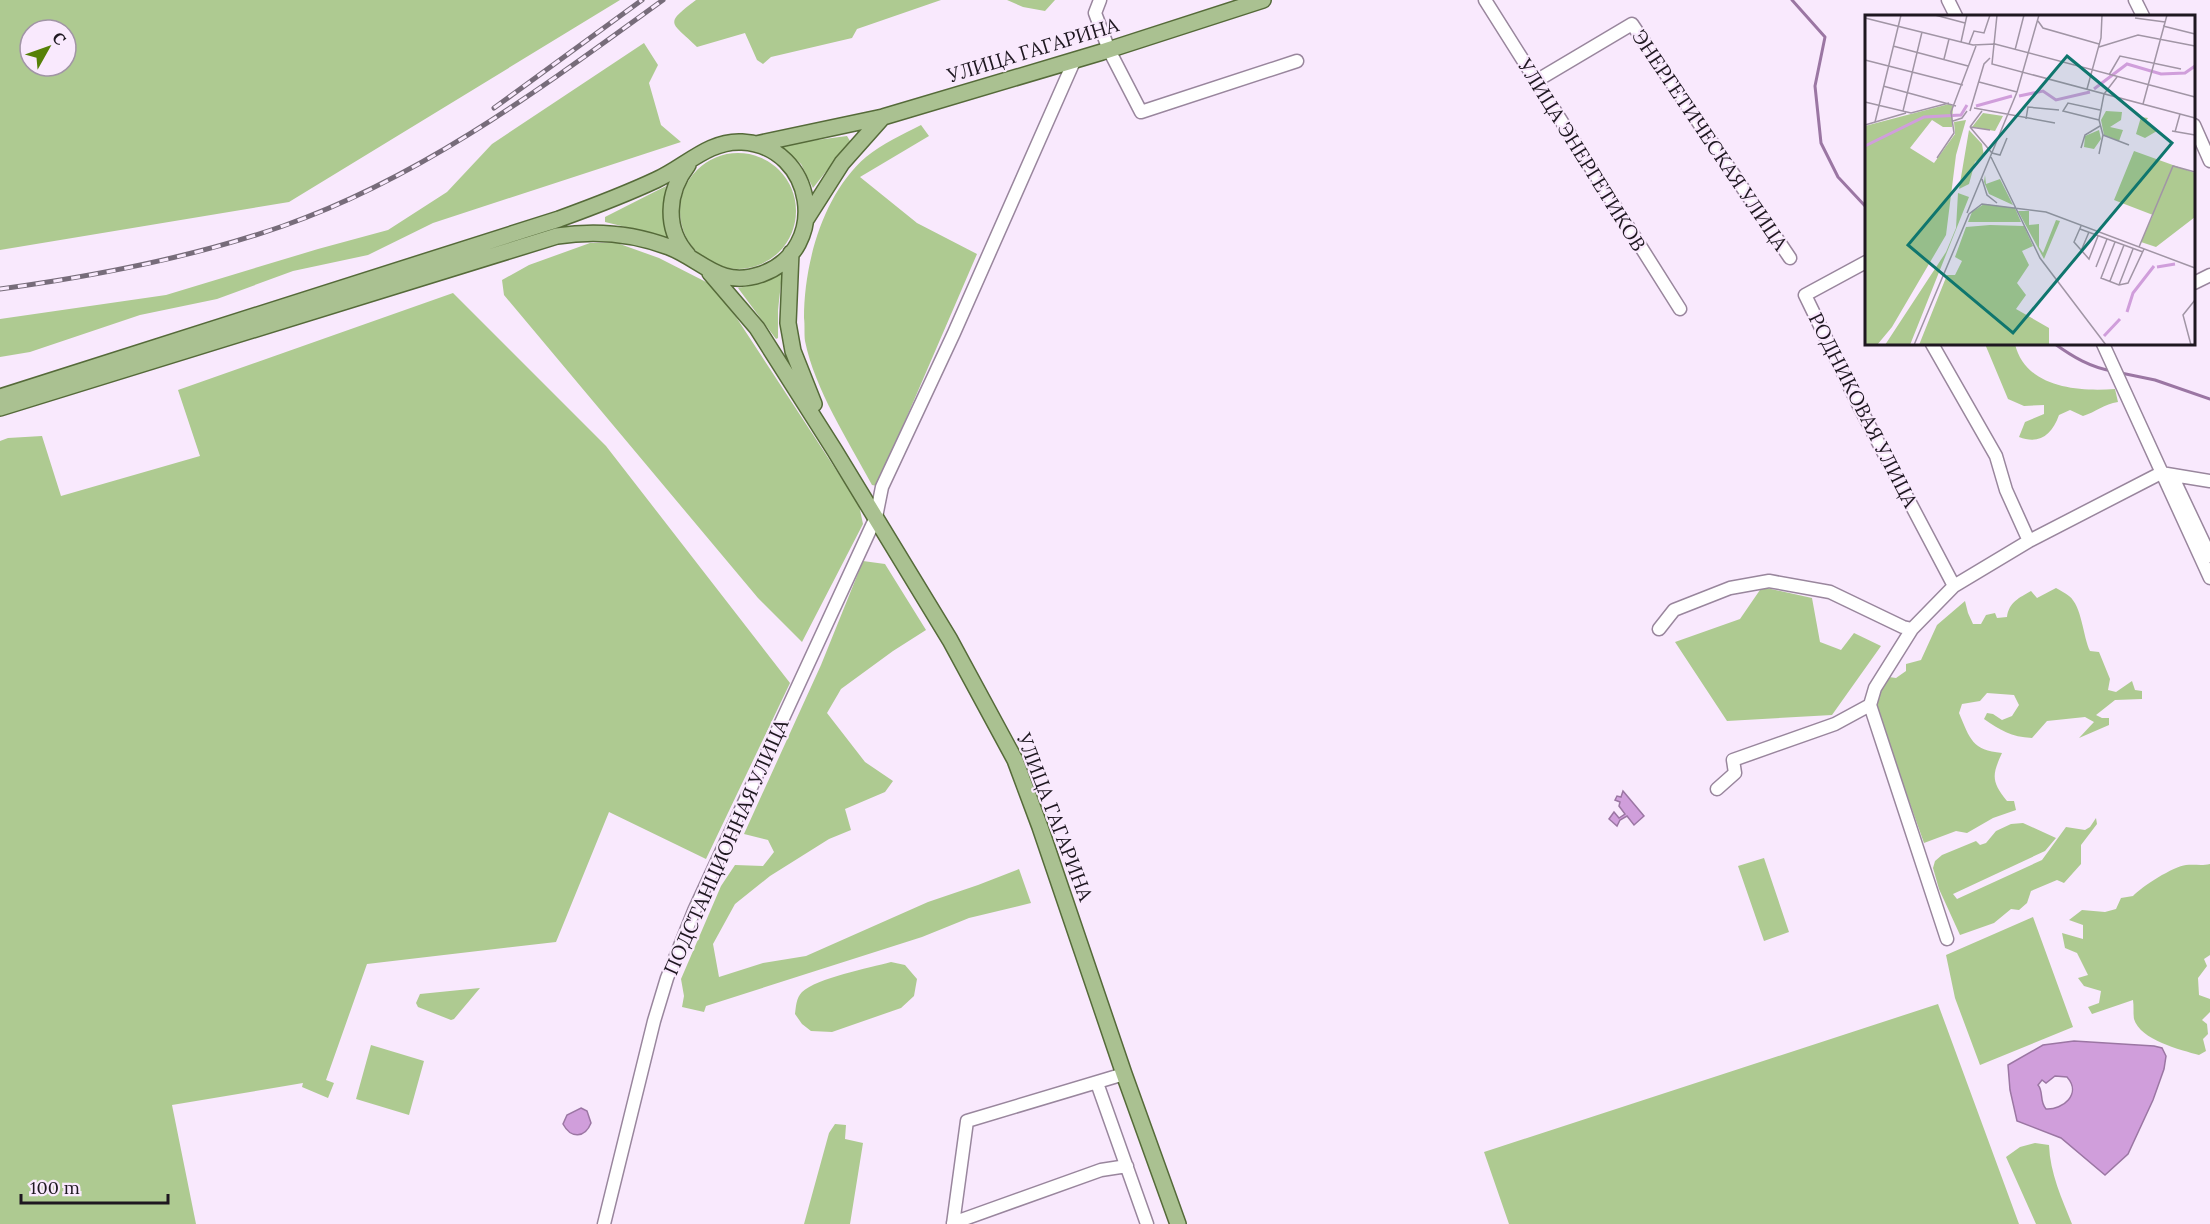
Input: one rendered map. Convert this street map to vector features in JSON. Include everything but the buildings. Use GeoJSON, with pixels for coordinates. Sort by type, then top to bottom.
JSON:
{"type":"FeatureCollection","features":[{"type":"Feature","properties":{"kind":"main road","name":"УЛИЦА ГАГАРИНА"},"geometry":{"type":"LineString","coordinates":[[756,144],[883,117],[1109,50],[1263,0]]}},
{"type":"Feature","properties":{"kind":"main road"},"geometry":{"type":"LineString","coordinates":[[806,221],[842,163],[883,117]]}},
{"type":"Feature","properties":{"kind":"main road"},"geometry":{"type":"LineString","coordinates":[[0,397],[559,219],[623,196],[689,162],[716,145],[741,142],[756,144],[771,150],[785,160],[796,173],[807,204],[803,233],[791,253],[778,266],[762,274],[744,278],[725,277],[702,267],[672,248],[631,236],[594,232],[557,236],[0,408]]}},
{"type":"Feature","properties":{"kind":"main road"},"geometry":{"type":"LineString","coordinates":[[689,162],[673,190],[670,206],[676,238],[685,252],[730,294],[757,327],[835,451]]}},
{"type":"Feature","properties":{"kind":"main road"},"geometry":{"type":"LineString","coordinates":[[791,253],[788,323],[793,351],[802,378],[835,451]]}},
{"type":"Feature","properties":{"kind":"main road","name":"УЛИЦА ГАГАРИНА"},"geometry":{"type":"LineString","coordinates":[[835,451],[950,640],[1015,759],[1178,1224]]}},
{"type":"Feature","properties":{"kind":"street"},"geometry":{"type":"LineString","coordinates":[[1101,0],[1095,13],[1109,50],[1141,112],[1297,61]]}},
{"type":"Feature","properties":{"kind":"street","name":"УЛИЦА ЭНЕРГЕТИКОВ"},"geometry":{"type":"LineString","coordinates":[[1485,0],[1680,309]]}},
{"type":"Feature","properties":{"kind":"street"},"geometry":{"type":"LineString","coordinates":[[1948,0],[1956,15]]}},
{"type":"Feature","properties":{"kind":"street"},"geometry":{"type":"LineString","coordinates":[[2135,0],[2142,15]]}},
{"type":"Feature","properties":{"kind":"street","name":"ЭНЕРГЕТИЧЕСКАЯ УЛИЦА"},"geometry":{"type":"LineString","coordinates":[[1536,81],[1632,24],[1790,258]]}},
{"type":"Feature","properties":{"kind":"street","name":"ПОДСТАНЦИОННАЯ УЛИЦА"},"geometry":{"type":"LineString","coordinates":[[604,1224],[654,1021],[667,978],[694,911],[876,517],[882,487],[954,333],[1075,59]]}},
{"type":"Feature","properties":{"kind":"street"},"geometry":{"type":"LineString","coordinates":[[2195,129],[2210,160]]}},
{"type":"Feature","properties":{"kind":"street","name":"РОДНИКОВАЯ УЛИЦА"},"geometry":{"type":"LineString","coordinates":[[1865,263],[1805,295],[1859,406],[1954,586]]}},
{"type":"Feature","properties":{"kind":"street"},"geometry":{"type":"LineString","coordinates":[[2195,281],[2210,274]]}},
{"type":"Feature","properties":{"kind":"street"},"geometry":{"type":"LineString","coordinates":[[1933,345],[1996,456],[2007,490],[2029,541]]}},
{"type":"Feature","properties":{"kind":"street"},"geometry":{"type":"LineString","coordinates":[[2103,345],[2164,473],[2210,578]]}},
{"type":"Feature","properties":{"kind":"street"},"geometry":{"type":"LineString","coordinates":[[2164,473],[2175,482],[2210,556]]}},
{"type":"Feature","properties":{"kind":"street"},"geometry":{"type":"LineString","coordinates":[[1947,939],[1870,705],[1875,688],[1912,629],[1954,586],[2029,541],[2164,473],[2210,481]]}},
{"type":"Feature","properties":{"kind":"street"},"geometry":{"type":"LineString","coordinates":[[1659,629],[1674,610],[1730,588],[1769,581],[1830,592],[1903,627],[1912,629]]}},
{"type":"Feature","properties":{"kind":"street"},"geometry":{"type":"LineString","coordinates":[[1717,789],[1735,773],[1733,760],[1835,724],[1870,705]]}},
{"type":"Feature","properties":{"kind":"street"},"geometry":{"type":"LineString","coordinates":[[1124,1074],[967,1121],[953,1223],[1101,1170],[1127,1166]]}},
{"type":"Feature","properties":{"kind":"street"},"geometry":{"type":"LineString","coordinates":[[1097,1083],[1146,1224]]}},
{"type":"Feature","properties":{"kind":"green space"},"geometry":{"type":"Polygon","coordinates":[[[0,0],[620,0],[289,202],[0,250],[0,0]]]}},
{"type":"Feature","properties":{"kind":"green space"},"geometry":{"type":"Polygon","coordinates":[[[696,0],[941,0],[857,29],[852,38],[771,57],[763,64],[757,60],[745,33],[697,47],[681,32],[674,23],[675,19],[696,0]]]}},
{"type":"Feature","properties":{"kind":"green space"},"geometry":{"type":"Polygon","coordinates":[[[1007,0],[1055,0],[1045,11],[1023,7],[1007,0]]]}},
{"type":"Feature","properties":{"kind":"green space"},"geometry":{"type":"Polygon","coordinates":[[[644,43],[658,65],[649,83],[661,125],[681,142],[433,223],[368,255],[293,271],[217,299],[140,315],[30,352],[0,357],[0,319],[166,295],[388,230],[447,192],[492,144],[644,43]]]}},
{"type":"Feature","properties":{"kind":"green space"},"geometry":{"type":"Polygon","coordinates":[[[921,125],[929,136],[860,177],[917,223],[977,254],[877,486],[872,485],[816,378],[805,341],[805,297],[812,253],[827,210],[838,190],[866,157],[921,125]]]}},
{"type":"Feature","properties":{"kind":"green space"},"geometry":{"type":"Polygon","coordinates":[[[847,136],[850,141],[813,188],[801,164],[779,145],[847,136]]]}},
{"type":"Feature","properties":{"kind":"green space"},"geometry":{"type":"Polygon","coordinates":[[[738,153],[760,158],[779,170],[791,189],[796,211],[791,233],[779,252],[760,264],[738,269],[716,264],[697,252],[685,233],[680,211],[685,189],[697,170],[716,158],[738,153]]]}},
{"type":"Feature","properties":{"kind":"green space"},"geometry":{"type":"Polygon","coordinates":[[[666,186],[663,211],[669,241],[605,222],[605,217],[666,186]]]}},
{"type":"Feature","properties":{"kind":"green space"},"geometry":{"type":"Polygon","coordinates":[[[590,243],[617,243],[659,258],[710,284],[736,317],[859,505],[863,524],[802,642],[758,598],[504,295],[502,280],[529,265],[590,243]]]}},
{"type":"Feature","properties":{"kind":"green space"},"geometry":{"type":"Polygon","coordinates":[[[782,274],[778,338],[776,339],[738,288],[762,283],[782,274]]]}},
{"type":"Feature","properties":{"kind":"green space"},"geometry":{"type":"Polygon","coordinates":[[[453,293],[606,446],[790,683],[706,859],[609,812],[556,942],[367,964],[326,1080],[334,1083],[328,1098],[302,1087],[303,1083],[172,1105],[196,1224],[0,1224],[0,441],[8,438],[42,436],[61,496],[200,456],[178,390],[453,293]]]}},
{"type":"Feature","properties":{"kind":"green space"},"geometry":{"type":"Polygon","coordinates":[[[1985,345],[2015,345],[2030,370],[2041,378],[2069,387],[2115,389],[2118,402],[2108,404],[2083,416],[2070,410],[2059,415],[2049,433],[2033,440],[2019,437],[2025,422],[2044,414],[2044,405],[2024,406],[2008,399],[1985,345]]]}},
{"type":"Feature","properties":{"kind":"green space"},"geometry":{"type":"Polygon","coordinates":[[[863,561],[885,564],[926,630],[841,689],[827,713],[865,762],[893,781],[885,792],[845,809],[851,830],[829,839],[770,876],[735,904],[713,944],[719,977],[763,963],[806,956],[928,902],[1019,869],[1031,903],[969,918],[922,937],[706,1006],[704,1012],[682,1007],[684,996],[681,979],[721,886],[735,865],[763,866],[774,852],[768,840],[744,834],[821,665],[863,561]]]}},
{"type":"Feature","properties":{"kind":"green space"},"geometry":{"type":"Polygon","coordinates":[[[1762,587],[1812,598],[1820,642],[1841,650],[1854,633],[1881,646],[1832,715],[1727,721],[1675,642],[1740,619],[1762,587]]]}},
{"type":"Feature","properties":{"kind":"green space"},"geometry":{"type":"Polygon","coordinates":[[[2056,588],[2069,596],[2077,607],[2090,651],[2099,652],[2110,679],[2108,690],[2116,692],[2132,681],[2135,690],[2142,691],[2142,699],[2115,700],[2096,715],[2109,718],[2109,725],[2079,738],[2094,722],[2085,717],[2047,721],[2032,738],[2006,732],[1984,719],[1987,713],[2002,720],[2012,716],[2019,705],[2014,695],[1987,693],[1980,701],[1962,704],[1959,713],[1973,742],[1984,749],[2002,753],[1996,767],[1996,783],[2007,801],[2014,801],[2016,810],[1993,818],[1967,833],[1956,831],[1924,843],[1876,708],[1879,689],[1889,677],[1896,678],[1906,671],[1906,664],[1921,660],[1937,625],[1965,601],[1973,624],[1981,624],[1986,615],[1995,613],[1997,618],[2007,617],[2012,604],[2031,591],[2037,598],[2056,588]]]}},
{"type":"Feature","properties":{"kind":"green space"},"geometry":{"type":"Polygon","coordinates":[[[2096,818],[2097,824],[2081,845],[2081,864],[2064,883],[2057,880],[2031,891],[2027,903],[2019,910],[2011,909],[1994,923],[1960,935],[1939,889],[1933,868],[1935,861],[1942,855],[1976,841],[1980,845],[1986,843],[1996,831],[2011,824],[2023,823],[2056,838],[2045,851],[1953,894],[1957,899],[2042,860],[2066,827],[2085,830],[2096,818]]]}},
{"type":"Feature","properties":{"kind":"green space"},"geometry":{"type":"Polygon","coordinates":[[[1764,858],[1789,932],[1764,941],[1738,866],[1764,858]]]}},
{"type":"Feature","properties":{"kind":"green space"},"geometry":{"type":"Polygon","coordinates":[[[2210,864],[2210,955],[2204,959],[2207,966],[2198,978],[2199,995],[2210,999],[2210,1012],[2202,1020],[2207,1024],[2208,1034],[2203,1039],[2206,1051],[2199,1055],[2162,1043],[2144,1033],[2134,1019],[2133,1000],[2092,1014],[2088,1007],[2099,1003],[2101,991],[2084,986],[2078,978],[2088,975],[2077,953],[2065,948],[2062,933],[2083,939],[2083,925],[2069,920],[2082,910],[2105,912],[2116,909],[2121,898],[2133,896],[2150,882],[2174,869],[2186,865],[2210,864]]]}},
{"type":"Feature","properties":{"kind":"green space"},"geometry":{"type":"Polygon","coordinates":[[[2033,917],[2073,1027],[1980,1065],[1955,998],[1946,955],[2033,917]]]}},
{"type":"Feature","properties":{"kind":"green space"},"geometry":{"type":"Polygon","coordinates":[[[891,962],[905,965],[917,979],[914,996],[901,1008],[832,1032],[811,1031],[795,1014],[799,997],[809,987],[857,970],[891,962]]]}},
{"type":"Feature","properties":{"kind":"green space"},"geometry":{"type":"Polygon","coordinates":[[[480,988],[451,1020],[418,1007],[416,1003],[420,994],[480,988]]]}},
{"type":"Feature","properties":{"kind":"green space"},"geometry":{"type":"Polygon","coordinates":[[[1938,1004],[2019,1224],[1509,1224],[1484,1152],[1938,1004]]]}},
{"type":"Feature","properties":{"kind":"green space"},"geometry":{"type":"Polygon","coordinates":[[[371,1045],[424,1061],[409,1115],[356,1099],[371,1045]]]}},
{"type":"Feature","properties":{"kind":"green space"},"geometry":{"type":"Polygon","coordinates":[[[835,1124],[846,1125],[845,1139],[863,1143],[850,1224],[804,1224],[829,1133],[835,1124]]]}},
{"type":"Feature","properties":{"kind":"green space"},"geometry":{"type":"Polygon","coordinates":[[[2035,1143],[2049,1145],[2054,1176],[2072,1224],[2036,1224],[2006,1157],[2020,1147],[2035,1143]]]}},
{"type":"Feature","properties":{"kind":"shaded area"},"geometry":{"type":"Polygon","coordinates":[[[1623,791],[1644,816],[1634,825],[1627,816],[1620,820],[1617,826],[1609,819],[1614,812],[1619,818],[1625,814],[1619,806],[1620,802],[1615,800],[1617,796],[1621,797],[1623,791]]]}},
{"type":"Feature","properties":{"kind":"shaded area"},"geometry":{"type":"Polygon","coordinates":[[[2074,1041],[2154,1046],[2162,1048],[2166,1056],[2153,1100],[2128,1154],[2105,1175],[2061,1138],[2017,1121],[2010,1090],[2008,1065],[2043,1045],[2074,1041]],[[2055,1076],[2046,1083],[2042,1080],[2038,1085],[2046,1109],[2059,1107],[2068,1100],[2072,1089],[2067,1077],[2055,1076]]]}},
{"type":"Feature","properties":{"kind":"shaded area"},"geometry":{"type":"Polygon","coordinates":[[[581,1108],[587,1111],[591,1123],[585,1132],[578,1135],[570,1132],[563,1124],[567,1115],[581,1108]]]}},
{"type":"Feature","properties":{"kind":"waterway"},"geometry":{"type":"LineString","coordinates":[[1792,0],[1825,37],[1815,86],[1821,143],[1838,177],[1865,206]]}},
{"type":"Feature","properties":{"kind":"waterway"},"geometry":{"type":"LineString","coordinates":[[2056,345],[2082,361],[2112,371]]}},
{"type":"Feature","properties":{"kind":"waterway"},"geometry":{"type":"LineString","coordinates":[[2121,373],[2155,380],[2210,399]]}},
{"type":"Feature","properties":{"kind":"railway"},"geometry":{"type":"LineString","coordinates":[[494,108],[642,0]]}},
{"type":"Feature","properties":{"kind":"railway"},"geometry":{"type":"LineString","coordinates":[[0,289],[107,272],[178,257],[283,226],[335,206],[385,182],[481,127],[573,65],[663,0]]}}]}
